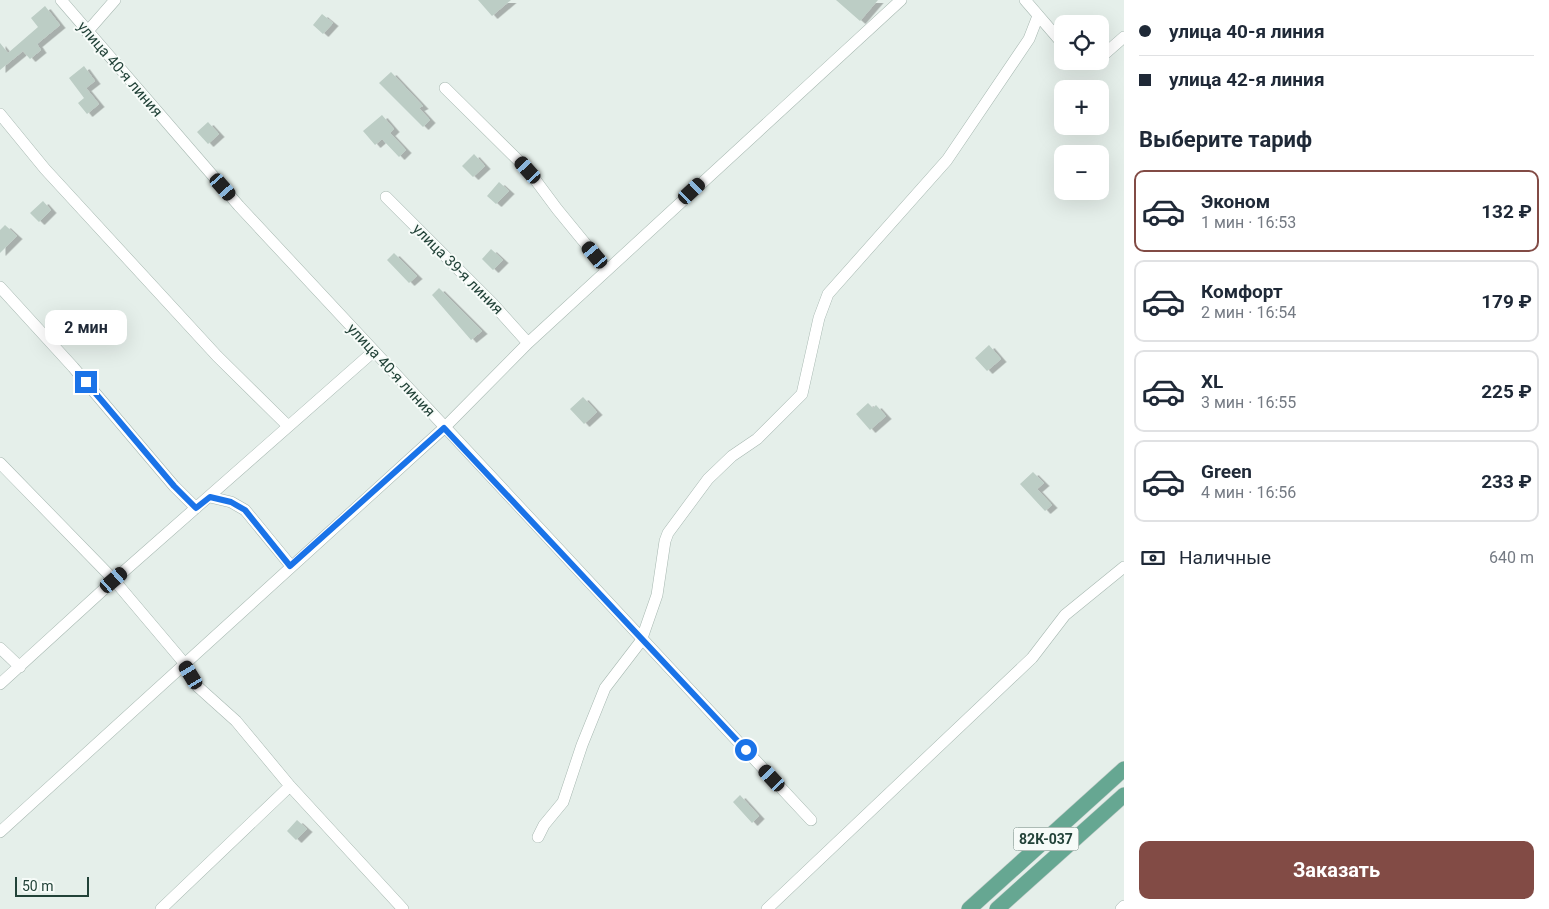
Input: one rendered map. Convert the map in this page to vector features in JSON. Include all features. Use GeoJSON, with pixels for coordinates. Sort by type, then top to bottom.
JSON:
{"type":"FeatureCollection","features":[{"type":"Feature","properties":{"kind":"main road","name":"82К-037"},"geometry":{"type":"LineString","coordinates":[[969,909],[1124,769]]}},
{"type":"Feature","properties":{"kind":"main road"},"geometry":{"type":"LineString","coordinates":[[997,909],[1124,795]]}},
{"type":"Feature","properties":{"kind":"street","name":"улица 40-я линия"},"geometry":{"type":"LineString","coordinates":[[61,0],[239,206],[811,820]]}},
{"type":"Feature","properties":{"kind":"street"},"geometry":{"type":"LineString","coordinates":[[87,32],[115,0]]}},
{"type":"Feature","properties":{"kind":"street"},"geometry":{"type":"LineString","coordinates":[[0,832],[290,566],[444,428],[528,343],[901,0]]}},
{"type":"Feature","properties":{"kind":"street"},"geometry":{"type":"LineString","coordinates":[[1025,0],[1054,34]]}},
{"type":"Feature","properties":{"kind":"street"},"geometry":{"type":"LineString","coordinates":[[538,837],[544,825],[563,802],[582,745],[605,688],[641,638],[657,595],[665,541],[668,533],[708,479],[732,456],[757,439],[802,394],[819,318],[828,294],[947,160],[1029,39],[1038,16]]}},
{"type":"Feature","properties":{"kind":"street"},"geometry":{"type":"LineString","coordinates":[[1109,50],[1124,37]]}},
{"type":"Feature","properties":{"kind":"street"},"geometry":{"type":"LineString","coordinates":[[445,88],[528,170],[557,209],[608,270]]}},
{"type":"Feature","properties":{"kind":"street"},"geometry":{"type":"LineString","coordinates":[[0,114],[44,169],[217,356],[288,426]]}},
{"type":"Feature","properties":{"kind":"street","name":"улица 39-я линия"},"geometry":{"type":"LineString","coordinates":[[386,197],[493,304],[528,343]]}},
{"type":"Feature","properties":{"kind":"street"},"geometry":{"type":"LineString","coordinates":[[0,287],[73,367],[174,486],[196,508]]}},
{"type":"Feature","properties":{"kind":"street"},"geometry":{"type":"LineString","coordinates":[[0,684],[114,580],[374,352]]}},
{"type":"Feature","properties":{"kind":"street"},"geometry":{"type":"LineString","coordinates":[[0,463],[114,580],[184,664],[198,686],[236,721],[290,786],[403,909]]}},
{"type":"Feature","properties":{"kind":"street"},"geometry":{"type":"LineString","coordinates":[[210,497],[231,502],[245,510],[290,566]]}},
{"type":"Feature","properties":{"kind":"street"},"geometry":{"type":"LineString","coordinates":[[767,909],[1032,658],[1065,615],[1124,567]]}},
{"type":"Feature","properties":{"kind":"street"},"geometry":{"type":"LineString","coordinates":[[0,648],[20,667]]}},
{"type":"Feature","properties":{"kind":"street"},"geometry":{"type":"LineString","coordinates":[[162,909],[290,786]]}},
{"type":"Feature","properties":{"kind":"street"},"geometry":{"type":"LineString","coordinates":[[1121,909],[1124,906]]}},
{"type":"Feature","properties":{"kind":"building"},"geometry":{"type":"Polygon","coordinates":[[[478,0],[511,0],[492,16],[478,0]]]}},
{"type":"Feature","properties":{"kind":"building"},"geometry":{"type":"Polygon","coordinates":[[[836,0],[878,0],[860,21],[836,0]]]}},
{"type":"Feature","properties":{"kind":"building"},"geometry":{"type":"Polygon","coordinates":[[[45,6],[60,25],[37,44],[41,50],[30,59],[23,51],[0,70],[0,43],[8,53],[38,27],[31,18],[45,6]]]}},
{"type":"Feature","properties":{"kind":"building"},"geometry":{"type":"Polygon","coordinates":[[[322,14],[333,23],[323,34],[313,25],[322,14]]]}},
{"type":"Feature","properties":{"kind":"building"},"geometry":{"type":"Polygon","coordinates":[[[84,66],[95,81],[86,88],[99,104],[87,114],[78,103],[84,98],[69,78],[84,66]]]}},
{"type":"Feature","properties":{"kind":"building"},"geometry":{"type":"Polygon","coordinates":[[[391,72],[423,106],[419,108],[430,120],[423,127],[379,83],[391,72]]]}},
{"type":"Feature","properties":{"kind":"building"},"geometry":{"type":"Polygon","coordinates":[[[382,115],[394,129],[390,133],[406,150],[399,157],[382,139],[375,145],[363,131],[382,115]]]}},
{"type":"Feature","properties":{"kind":"building"},"geometry":{"type":"Polygon","coordinates":[[[208,122],[219,134],[208,144],[197,132],[208,122]]]}},
{"type":"Feature","properties":{"kind":"building"},"geometry":{"type":"Polygon","coordinates":[[[474,154],[485,166],[473,177],[462,166],[474,154]]]}},
{"type":"Feature","properties":{"kind":"building"},"geometry":{"type":"Polygon","coordinates":[[[499,182],[509,191],[496,204],[487,196],[499,182]]]}},
{"type":"Feature","properties":{"kind":"building"},"geometry":{"type":"Polygon","coordinates":[[[43,201],[51,210],[39,222],[30,213],[43,201]]]}},
{"type":"Feature","properties":{"kind":"building"},"geometry":{"type":"Polygon","coordinates":[[[5,225],[17,236],[0,253],[0,230],[5,225]]]}},
{"type":"Feature","properties":{"kind":"building"},"geometry":{"type":"Polygon","coordinates":[[[491,249],[503,260],[493,270],[482,259],[491,249]]]}},
{"type":"Feature","properties":{"kind":"building"},"geometry":{"type":"Polygon","coordinates":[[[394,253],[417,276],[409,283],[387,260],[394,253]]]}},
{"type":"Feature","properties":{"kind":"building"},"geometry":{"type":"Polygon","coordinates":[[[439,288],[482,331],[471,340],[432,295],[439,288]]]}},
{"type":"Feature","properties":{"kind":"building"},"geometry":{"type":"Polygon","coordinates":[[[989,345],[1001,359],[987,371],[975,358],[989,345]]]}},
{"type":"Feature","properties":{"kind":"building"},"geometry":{"type":"Polygon","coordinates":[[[583,397],[597,412],[584,424],[570,409],[583,397]]]}},
{"type":"Feature","properties":{"kind":"building"},"geometry":{"type":"Polygon","coordinates":[[[868,403],[873,408],[876,405],[886,416],[870,430],[856,414],[868,403]]]}},
{"type":"Feature","properties":{"kind":"building"},"geometry":{"type":"Polygon","coordinates":[[[1033,472],[1044,483],[1037,489],[1052,505],[1045,511],[1020,484],[1033,472]]]}},
{"type":"Feature","properties":{"kind":"building"},"geometry":{"type":"Polygon","coordinates":[[[740,795],[759,816],[752,823],[733,802],[740,795]]]}},
{"type":"Feature","properties":{"kind":"building"},"geometry":{"type":"Polygon","coordinates":[[[297,820],[307,829],[296,840],[287,831],[297,820]]]}},
{"type":"Feature","properties":{"kind":"route"},"geometry":{"type":"LineString","coordinates":[[86,382],[174,486],[196,508],[210,497],[231,502],[245,510],[290,566],[444,428],[746,750]]}}]}
